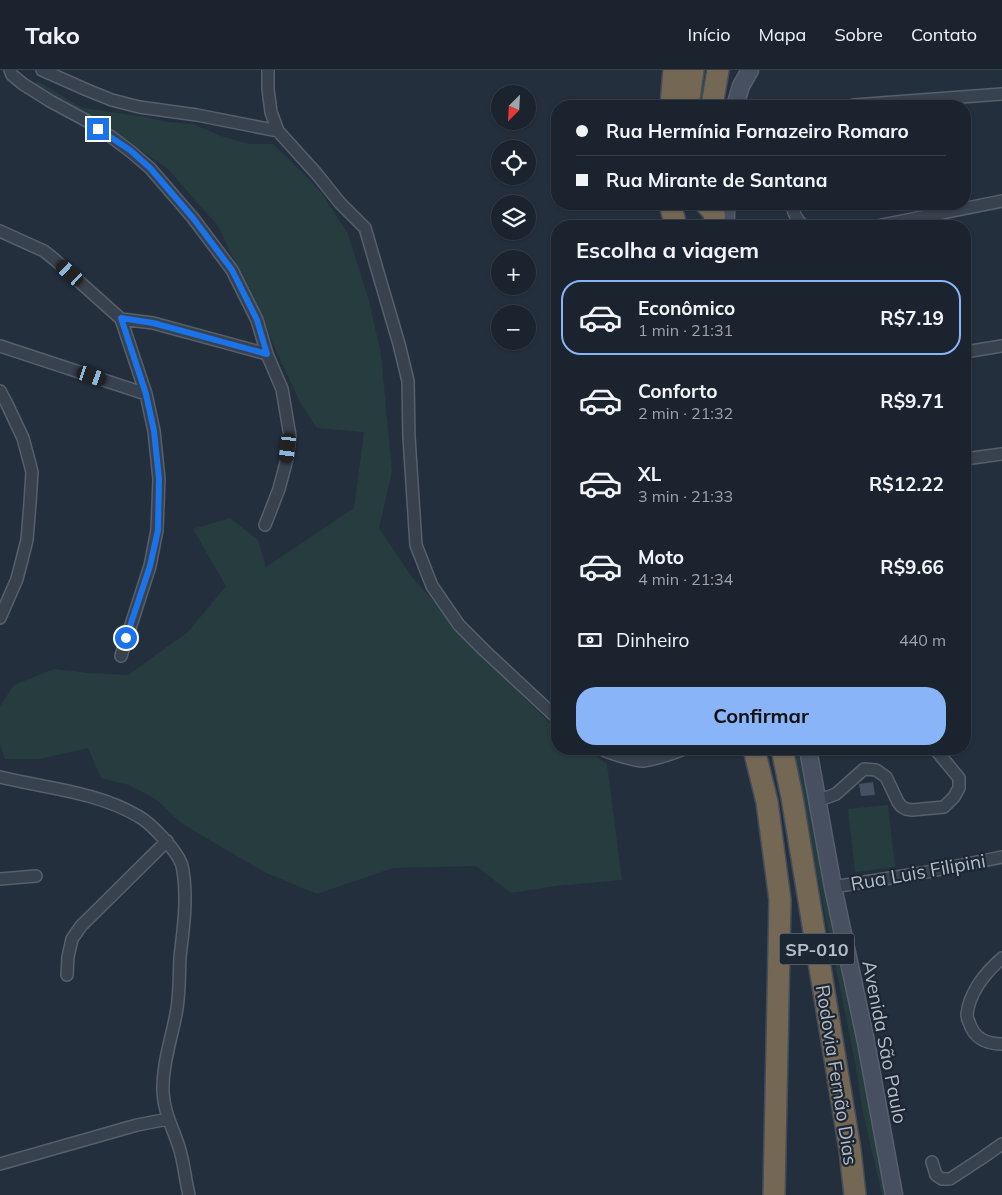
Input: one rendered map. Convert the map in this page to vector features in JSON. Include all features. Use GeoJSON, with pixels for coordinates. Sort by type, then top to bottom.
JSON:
{"type":"FeatureCollection","features":[{"type":"Feature","properties":{"kind":"highway"},"geometry":{"type":"LineString","coordinates":[[672,100],[674,70]]}},
{"type":"Feature","properties":{"kind":"highway"},"geometry":{"type":"LineString","coordinates":[[689,100],[692,70]]}},
{"type":"Feature","properties":{"kind":"highway"},"geometry":{"type":"LineString","coordinates":[[713,100],[718,70]]}},
{"type":"Feature","properties":{"kind":"highway","name":"SP-010"},"geometry":{"type":"LineString","coordinates":[[755,755],[767,802],[780,900],[774,1195]]}},
{"type":"Feature","properties":{"kind":"highway","name":"Rodovia Fernão Dias"},"geometry":{"type":"LineString","coordinates":[[783,755],[792,797],[850,1150],[855,1195]]}},
{"type":"Feature","properties":{"kind":"highway"},"geometry":{"type":"LineString","coordinates":[[850,1150],[862,1171],[870,1195]]}},
{"type":"Feature","properties":{"kind":"street"},"geometry":{"type":"LineString","coordinates":[[10,70],[12,76],[23,84],[110,136],[130,150],[150,168],[193,218],[232,270],[257,320],[267,354],[282,389],[290,436],[287,460],[265,525]]}},
{"type":"Feature","properties":{"kind":"street"},"geometry":{"type":"LineString","coordinates":[[42,70],[95,94],[138,107],[197,115],[278,131]]}},
{"type":"Feature","properties":{"kind":"street"},"geometry":{"type":"LineString","coordinates":[[268,70],[271,112],[278,131],[340,203],[365,228],[408,381],[409,437],[416,545],[432,586],[459,625],[551,712]]}},
{"type":"Feature","properties":{"kind":"street"},"geometry":{"type":"LineString","coordinates":[[737,100],[741,86],[750,70]]}},
{"type":"Feature","properties":{"kind":"street"},"geometry":{"type":"LineString","coordinates":[[921,100],[1002,94]]}},
{"type":"Feature","properties":{"kind":"street"},"geometry":{"type":"LineString","coordinates":[[971,207],[1002,201]]}},
{"type":"Feature","properties":{"kind":"street"},"geometry":{"type":"LineString","coordinates":[[907,220],[957,210]]}},
{"type":"Feature","properties":{"kind":"street"},"geometry":{"type":"LineString","coordinates":[[0,231],[44,251],[121,318],[146,394],[154,431],[159,479],[158,530],[150,566],[120,656]]}},
{"type":"Feature","properties":{"kind":"street"},"geometry":{"type":"LineString","coordinates":[[121,318],[153,323],[267,354]]}},
{"type":"Feature","properties":{"kind":"street"},"geometry":{"type":"LineString","coordinates":[[0,346],[146,394]]}},
{"type":"Feature","properties":{"kind":"street"},"geometry":{"type":"LineString","coordinates":[[971,351],[1002,346]]}},
{"type":"Feature","properties":{"kind":"street"},"geometry":{"type":"LineString","coordinates":[[0,391],[23,438],[32,472],[27,540],[17,579],[0,618]]}},
{"type":"Feature","properties":{"kind":"street"},"geometry":{"type":"LineString","coordinates":[[971,458],[1002,454]]}},
{"type":"Feature","properties":{"kind":"street"},"geometry":{"type":"LineString","coordinates":[[619,755],[642,761],[664,755]]}},
{"type":"Feature","properties":{"kind":"street","name":"Avenida São Paulo"},"geometry":{"type":"LineString","coordinates":[[809,755],[866,1042],[894,1195]]}},
{"type":"Feature","properties":{"kind":"street"},"geometry":{"type":"LineString","coordinates":[[817,801],[836,794],[864,770],[876,770],[886,777],[898,802],[906,809],[944,807],[954,797],[959,788],[959,778],[939,755]]}},
{"type":"Feature","properties":{"kind":"street"},"geometry":{"type":"LineString","coordinates":[[0,777],[109,802],[140,816],[167,841],[182,864],[186,890],[180,959],[180,988],[172,1037],[165,1063],[163,1093],[168,1119],[179,1147],[189,1195]]}},
{"type":"Feature","properties":{"kind":"street"},"geometry":{"type":"LineString","coordinates":[[67,975],[72,939],[81,926],[167,841]]}},
{"type":"Feature","properties":{"kind":"street","name":"Rua Luis Filipini"},"geometry":{"type":"LineString","coordinates":[[834,887],[1002,857]]}},
{"type":"Feature","properties":{"kind":"street"},"geometry":{"type":"LineString","coordinates":[[0,880],[36,876]]}},
{"type":"Feature","properties":{"kind":"street"},"geometry":{"type":"LineString","coordinates":[[1002,958],[989,970],[978,985],[970,1001],[967,1016],[972,1032],[992,1044],[1002,1044]]}},
{"type":"Feature","properties":{"kind":"street"},"geometry":{"type":"LineString","coordinates":[[0,1164],[137,1125],[168,1119]]}},
{"type":"Feature","properties":{"kind":"street"},"geometry":{"type":"LineString","coordinates":[[932,1162],[936,1175],[942,1179],[950,1179],[1002,1144]]}},
{"type":"Feature","properties":{"kind":"green space"},"geometry":{"type":"Polygon","coordinates":[[[39,82],[82,108],[146,117],[167,122],[193,124],[221,136],[249,144],[273,144],[321,192],[348,234],[369,301],[381,354],[392,472],[379,528],[412,577],[486,660],[551,724],[551,755],[594,755],[607,764],[622,880],[555,886],[511,893],[476,866],[393,868],[317,894],[264,872],[181,823],[157,800],[129,785],[101,778],[88,748],[40,759],[5,759],[0,744],[0,706],[14,685],[54,669],[128,675],[188,632],[226,586],[193,529],[230,518],[258,540],[266,567],[354,508],[364,432],[317,428],[300,402],[218,226],[168,169],[120,136],[65,105],[32,83],[39,82]]]}},
{"type":"Feature","properties":{"kind":"green space"},"geometry":{"type":"Polygon","coordinates":[[[793,755],[801,755],[887,1195],[882,1195],[862,1108],[857,1073],[793,755]]]}},
{"type":"Feature","properties":{"kind":"green space"},"geometry":{"type":"Polygon","coordinates":[[[888,805],[895,867],[855,872],[848,809],[888,805]]]}},
{"type":"Feature","properties":{"kind":"building"},"geometry":{"type":"Polygon","coordinates":[[[873,782],[875,795],[861,796],[859,784],[873,782]]]}},
{"type":"Feature","properties":{"kind":"route"},"geometry":{"type":"LineString","coordinates":[[98,129],[130,150],[150,168],[193,218],[232,270],[257,320],[267,354],[153,323],[121,318],[146,394],[154,431],[159,479],[158,530],[150,566],[126,638]]}}]}
